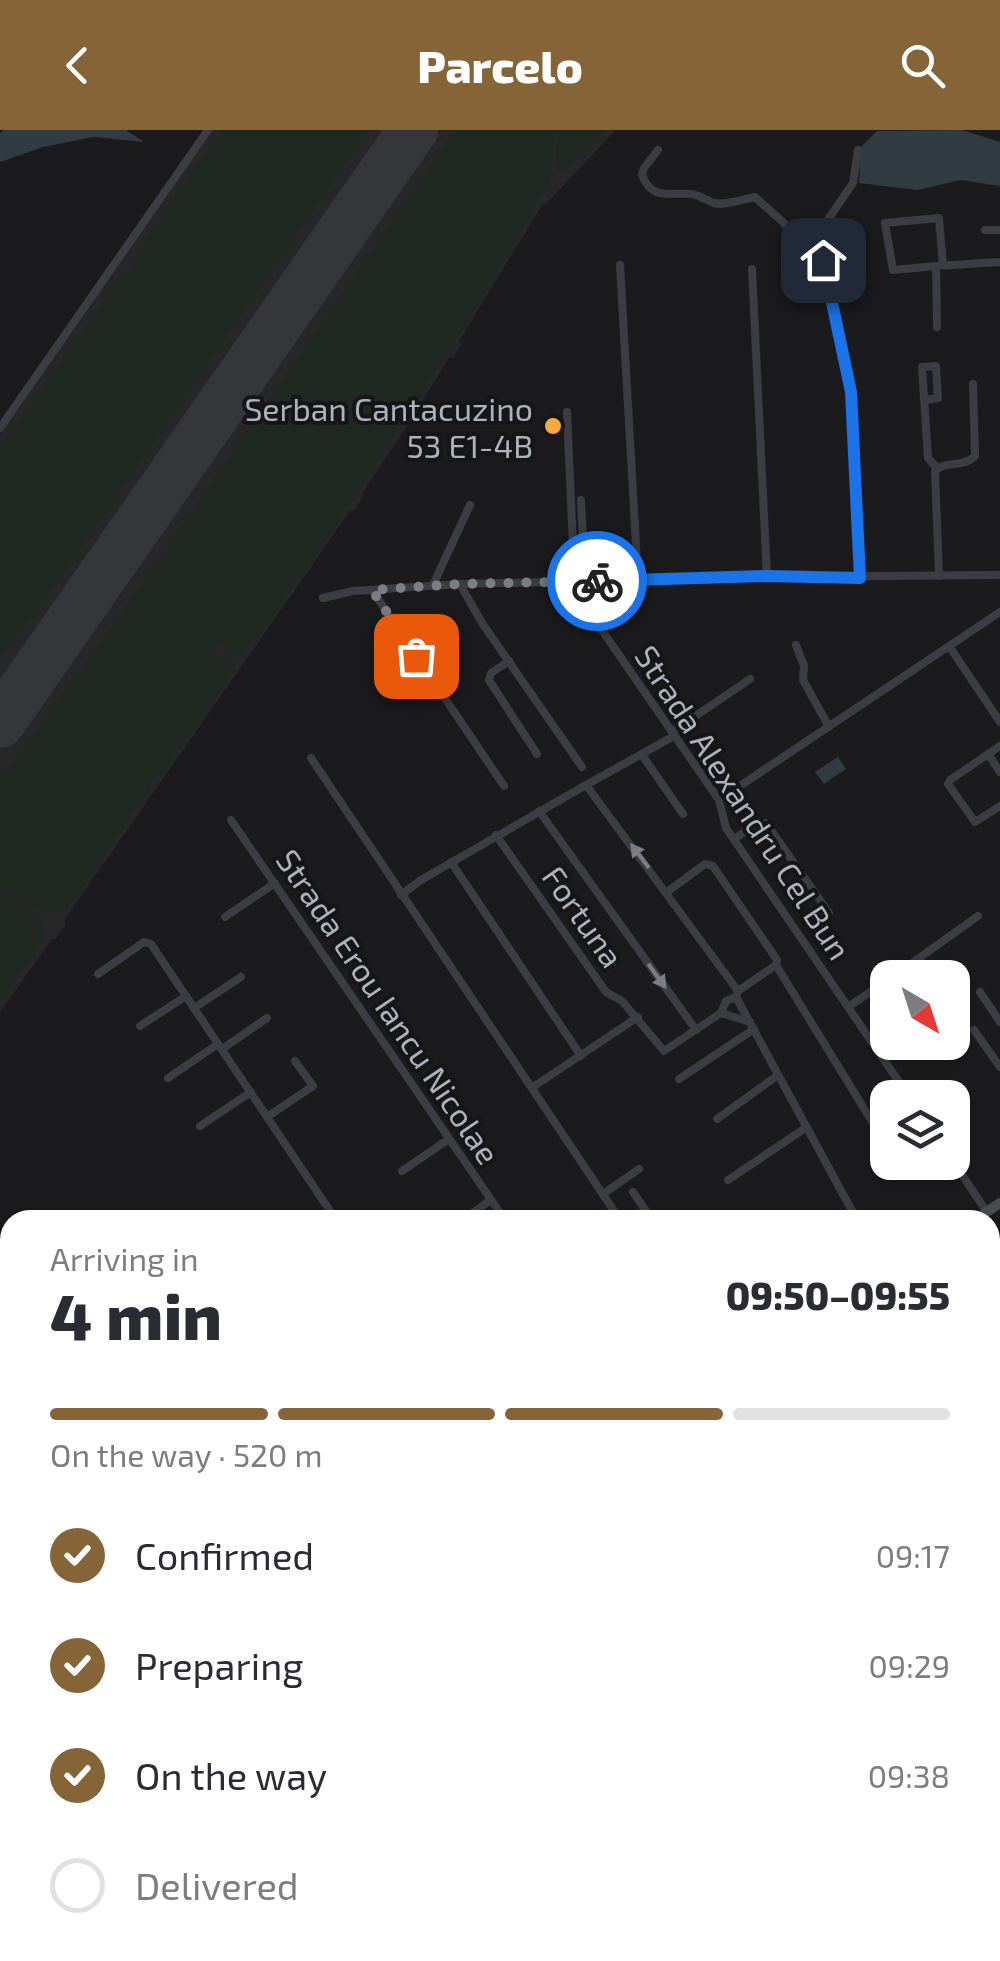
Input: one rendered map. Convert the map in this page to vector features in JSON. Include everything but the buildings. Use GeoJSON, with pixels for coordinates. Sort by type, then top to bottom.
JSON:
{"type":"FeatureCollection","features":[{"type":"Feature","properties":{"kind":"street"},"geometry":{"type":"LineString","coordinates":[[0,428],[208,130]]}},
{"type":"Feature","properties":{"kind":"street"},"geometry":{"type":"LineString","coordinates":[[658,150],[642,175],[657,192],[669,196],[690,194],[721,204],[755,198],[770,208],[816,258],[823,260]]}},
{"type":"Feature","properties":{"kind":"street"},"geometry":{"type":"LineString","coordinates":[[858,150],[853,183],[816,237],[851,392],[860,578]]}},
{"type":"Feature","properties":{"kind":"street"},"geometry":{"type":"LineString","coordinates":[[937,327],[940,265],[939,218],[885,224],[892,270],[940,265],[1000,262]]}},
{"type":"Feature","properties":{"kind":"street"},"geometry":{"type":"LineString","coordinates":[[985,230],[1000,230]]}},
{"type":"Feature","properties":{"kind":"street"},"geometry":{"type":"LineString","coordinates":[[620,266],[638,580]]}},
{"type":"Feature","properties":{"kind":"street"},"geometry":{"type":"LineString","coordinates":[[752,269],[767,573]]}},
{"type":"Feature","properties":{"kind":"street"},"geometry":{"type":"LineString","coordinates":[[936,468],[967,462],[975,456],[973,384]]}},
{"type":"Feature","properties":{"kind":"street"},"geometry":{"type":"LineString","coordinates":[[924,400],[928,458],[936,468],[939,576]]}},
{"type":"Feature","properties":{"kind":"street"},"geometry":{"type":"LineString","coordinates":[[566,412],[580,582]]}},
{"type":"Feature","properties":{"kind":"street"},"geometry":{"type":"LineString","coordinates":[[580,500],[580,582]]}},
{"type":"Feature","properties":{"kind":"street"},"geometry":{"type":"LineString","coordinates":[[432,585],[470,504]]}},
{"type":"Feature","properties":{"kind":"street"},"geometry":{"type":"LineString","coordinates":[[323,598],[339,593],[432,585],[767,573],[860,578],[1000,575]]}},
{"type":"Feature","properties":{"kind":"street","name":"Strada Alexandru Cel Bun"},"geometry":{"type":"LineString","coordinates":[[580,582],[575,591],[719,800],[726,828],[898,1080]]}},
{"type":"Feature","properties":{"kind":"street"},"geometry":{"type":"LineString","coordinates":[[460,584],[482,623],[582,767]]}},
{"type":"Feature","properties":{"kind":"street"},"geometry":{"type":"LineString","coordinates":[[372,590],[504,786]]}},
{"type":"Feature","properties":{"kind":"street"},"geometry":{"type":"LineString","coordinates":[[719,800],[1000,612]]}},
{"type":"Feature","properties":{"kind":"street"},"geometry":{"type":"LineString","coordinates":[[796,645],[804,666],[803,680],[830,727]]}},
{"type":"Feature","properties":{"kind":"street"},"geometry":{"type":"LineString","coordinates":[[949,646],[1000,722]]}},
{"type":"Feature","properties":{"kind":"street"},"geometry":{"type":"LineString","coordinates":[[509,662],[491,673],[489,680],[537,754]]}},
{"type":"Feature","properties":{"kind":"street"},"geometry":{"type":"LineString","coordinates":[[401,895],[451,862],[642,754],[750,679]]}},
{"type":"Feature","properties":{"kind":"street"},"geometry":{"type":"LineString","coordinates":[[1000,746],[948,784],[974,822],[1000,806]]}},
{"type":"Feature","properties":{"kind":"street"},"geometry":{"type":"LineString","coordinates":[[642,754],[682,814]]}},
{"type":"Feature","properties":{"kind":"street"},"geometry":{"type":"LineString","coordinates":[[988,754],[1000,772]]}},
{"type":"Feature","properties":{"kind":"street"},"geometry":{"type":"LineString","coordinates":[[310,758],[613,1210]]}},
{"type":"Feature","properties":{"kind":"street"},"geometry":{"type":"LineString","coordinates":[[586,785],[737,994],[852,1210]]}},
{"type":"Feature","properties":{"kind":"street"},"geometry":{"type":"LineString","coordinates":[[539,811],[696,1030],[721,1013],[726,1001],[776,965]]}},
{"type":"Feature","properties":{"kind":"street","name":"Strada Erou Iancu Nicolae"},"geometry":{"type":"LineString","coordinates":[[231,820],[498,1210]]}},
{"type":"Feature","properties":{"kind":"street"},"geometry":{"type":"LineString","coordinates":[[734,839],[766,822],[829,913]]}},
{"type":"Feature","properties":{"kind":"street","name":"Fortuna"},"geometry":{"type":"LineString","coordinates":[[496,836],[606,992],[622,1001],[664,1050],[696,1030]]}},
{"type":"Feature","properties":{"kind":"street"},"geometry":{"type":"LineString","coordinates":[[451,862],[581,1056]]}},
{"type":"Feature","properties":{"kind":"street"},"geometry":{"type":"LineString","coordinates":[[667,892],[704,864],[712,866],[777,960],[776,965],[870,1117]]}},
{"type":"Feature","properties":{"kind":"street"},"geometry":{"type":"LineString","coordinates":[[225,917],[275,883]]}},
{"type":"Feature","properties":{"kind":"street"},"geometry":{"type":"LineString","coordinates":[[916,960],[978,916]]}},
{"type":"Feature","properties":{"kind":"street"},"geometry":{"type":"LineString","coordinates":[[98,974],[147,942],[329,1210]]}},
{"type":"Feature","properties":{"kind":"street"},"geometry":{"type":"LineString","coordinates":[[194,1008],[241,977]]}},
{"type":"Feature","properties":{"kind":"street"},"geometry":{"type":"LineString","coordinates":[[848,1007],[870,992]]}},
{"type":"Feature","properties":{"kind":"street"},"geometry":{"type":"LineString","coordinates":[[980,992],[1000,1022]]}},
{"type":"Feature","properties":{"kind":"street"},"geometry":{"type":"LineString","coordinates":[[140,1026],[186,996]]}},
{"type":"Feature","properties":{"kind":"street"},"geometry":{"type":"LineString","coordinates":[[721,1013],[752,1026]]}},
{"type":"Feature","properties":{"kind":"street"},"geometry":{"type":"LineString","coordinates":[[168,1078],[267,1018]]}},
{"type":"Feature","properties":{"kind":"street"},"geometry":{"type":"LineString","coordinates":[[533,1086],[638,1018]]}},
{"type":"Feature","properties":{"kind":"street"},"geometry":{"type":"LineString","coordinates":[[679,1079],[752,1026]]}},
{"type":"Feature","properties":{"kind":"street"},"geometry":{"type":"LineString","coordinates":[[974,1030],[1000,1068]]}},
{"type":"Feature","properties":{"kind":"street"},"geometry":{"type":"LineString","coordinates":[[267,1117],[313,1086],[295,1061]]}},
{"type":"Feature","properties":{"kind":"street"},"geometry":{"type":"LineString","coordinates":[[717,1119],[778,1075]]}},
{"type":"Feature","properties":{"kind":"street"},"geometry":{"type":"LineString","coordinates":[[200,1126],[250,1092]]}},
{"type":"Feature","properties":{"kind":"street"},"geometry":{"type":"LineString","coordinates":[[728,1180],[807,1127]]}},
{"type":"Feature","properties":{"kind":"street"},"geometry":{"type":"LineString","coordinates":[[402,1171],[450,1139]]}},
{"type":"Feature","properties":{"kind":"street"},"geometry":{"type":"LineString","coordinates":[[603,1194],[639,1169]]}},
{"type":"Feature","properties":{"kind":"street"},"geometry":{"type":"LineString","coordinates":[[966,1180],[987,1210]]}},
{"type":"Feature","properties":{"kind":"street"},"geometry":{"type":"LineString","coordinates":[[634,1192],[646,1210]]}},
{"type":"Feature","properties":{"kind":"street"},"geometry":{"type":"LineString","coordinates":[[476,1210],[491,1200]]}},
{"type":"Feature","properties":{"kind":"shaded area"},"geometry":{"type":"Polygon","coordinates":[[[126,130],[144,142],[94,137],[43,147],[0,162],[0,133],[126,130]]]}},
{"type":"Feature","properties":{"kind":"shaded area"},"geometry":{"type":"Polygon","coordinates":[[[212,130],[616,130],[543,204],[459,341],[461,345],[453,358],[449,358],[355,509],[65,919],[56,939],[52,939],[0,1012],[0,435],[212,130]]]}},
{"type":"Feature","properties":{"kind":"shaded area"},"geometry":{"type":"Polygon","coordinates":[[[220,130],[369,130],[52,591],[0,660],[0,446],[128,270],[144,240],[220,130]]]}},
{"type":"Feature","properties":{"kind":"shaded area"},"geometry":{"type":"Polygon","coordinates":[[[454,130],[555,130],[550,182],[477,307],[337,524],[256,640],[241,653],[244,657],[217,645],[214,651],[236,669],[161,776],[156,774],[149,791],[66,911],[42,915],[0,885],[0,778],[119,616],[454,130]]]}},
{"type":"Feature","properties":{"kind":"shaded area"},"geometry":{"type":"Polygon","coordinates":[[[560,130],[606,130],[571,167],[557,173],[556,139],[560,130]]]}},
{"type":"Feature","properties":{"kind":"shaded area"},"geometry":{"type":"Polygon","coordinates":[[[962,130],[1000,142],[1000,186],[960,180],[918,190],[859,183],[861,147],[877,131],[962,130]]]}},
{"type":"Feature","properties":{"kind":"shaded area"},"geometry":{"type":"Polygon","coordinates":[[[838,757],[846,769],[824,784],[815,772],[838,757]]]}},
{"type":"Feature","properties":{"kind":"shaded area"},"geometry":{"type":"Polygon","coordinates":[[[0,890],[40,918],[45,940],[0,1002],[0,890]]]}},
{"type":"Feature","properties":{"kind":"taxiway"},"geometry":{"type":"LineString","coordinates":[[0,695],[38,668]]}},
{"type":"Feature","properties":{"kind":"runway"},"geometry":{"type":"LineString","coordinates":[[0,723],[413,130]]}},
{"type":"Feature","properties":{"kind":"way so far"},"geometry":{"type":"LineString","coordinates":[[416,656],[372,590],[597,581]]}},
{"type":"Feature","properties":{"kind":"place","name":"Serban Cantacuzino 53 E1-4B"},"geometry":{"type":"Point","coordinates":[553,426]}},
{"type":"Feature","properties":{"kind":"route"},"geometry":{"type":"LineString","coordinates":[[597,581],[767,576],[860,578],[851,392],[823,260]]}}]}
